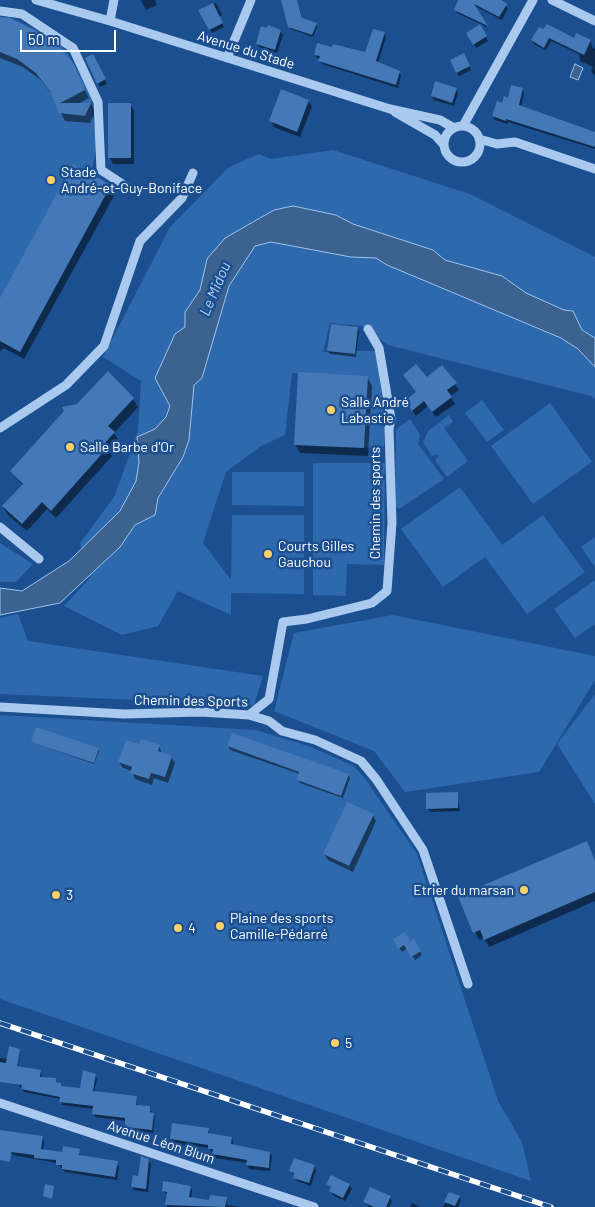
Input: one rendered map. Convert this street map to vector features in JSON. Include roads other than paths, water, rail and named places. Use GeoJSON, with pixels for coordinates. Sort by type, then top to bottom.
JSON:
{"type":"FeatureCollection","features":[{"type":"Feature","properties":{"kind":"street","name":"Avenue du Stade"},"geometry":{"type":"LineString","coordinates":[[36,0],[110,21],[390,109],[440,120],[458,127]]}},
{"type":"Feature","properties":{"kind":"street"},"geometry":{"type":"LineString","coordinates":[[110,21],[114,0]]}},
{"type":"Feature","properties":{"kind":"street"},"geometry":{"type":"LineString","coordinates":[[226,58],[251,0]]}},
{"type":"Feature","properties":{"kind":"street"},"geometry":{"type":"LineString","coordinates":[[458,127],[474,130],[479,139],[479,152],[471,161],[465,163],[452,160],[445,151],[446,135],[458,127],[533,0]]}},
{"type":"Feature","properties":{"kind":"street"},"geometry":{"type":"LineString","coordinates":[[552,0],[595,21]]}},
{"type":"Feature","properties":{"kind":"street"},"geometry":{"type":"LineString","coordinates":[[0,11],[22,14],[74,48],[98,102],[101,170],[130,189]]}},
{"type":"Feature","properties":{"kind":"street","name":"Avenue du Stade"},"geometry":{"type":"LineString","coordinates":[[390,109],[434,135],[444,145]]}},
{"type":"Feature","properties":{"kind":"street"},"geometry":{"type":"LineString","coordinates":[[479,139],[497,144],[515,142],[595,169]]}},
{"type":"Feature","properties":{"kind":"street"},"geometry":{"type":"LineString","coordinates":[[0,428],[66,385],[104,346],[140,241],[182,198],[193,173]]}},
{"type":"Feature","properties":{"kind":"street","name":"Chemin des sports"},"geometry":{"type":"LineString","coordinates":[[249,715],[269,699],[283,622],[372,603],[387,591],[392,523],[389,429],[391,419],[379,348],[368,329]]}},
{"type":"Feature","properties":{"kind":"street"},"geometry":{"type":"LineString","coordinates":[[0,527],[39,559]]}},
{"type":"Feature","properties":{"kind":"street","name":"Chemin des Sports"},"geometry":{"type":"LineString","coordinates":[[0,707],[124,714],[201,712],[249,715],[269,721],[282,731],[315,740],[361,761],[376,779],[423,850],[468,984]]}},
{"type":"Feature","properties":{"kind":"street","name":"Avenue Léon Blum"},"geometry":{"type":"LineString","coordinates":[[0,1103],[314,1207]]}},
{"type":"Feature","properties":{"kind":"water"},"geometry":{"type":"Polygon","coordinates":[[[575,64],[583,68],[578,80],[570,77],[575,64]]]}},
{"type":"Feature","properties":{"kind":"water","name":"Le Midou"},"geometry":{"type":"Polygon","coordinates":[[[293,206],[336,215],[353,224],[433,250],[445,260],[502,276],[526,293],[564,310],[573,311],[582,330],[595,338],[595,367],[578,349],[561,338],[387,265],[376,258],[351,257],[271,242],[255,246],[229,286],[202,378],[194,385],[189,440],[183,457],[158,498],[155,515],[135,525],[120,547],[60,603],[0,615],[0,588],[22,591],[69,561],[120,511],[136,481],[139,462],[137,437],[155,429],[166,417],[170,406],[155,378],[175,334],[185,327],[185,312],[200,290],[207,259],[225,238],[274,210],[293,206]]]}},
{"type":"Feature","properties":{"kind":"railway"},"geometry":{"type":"LineString","coordinates":[[0,1023],[551,1207]]}},
{"type":"Feature","properties":{"kind":"place","name":"Stade André-et-Guy-Boniface"},"geometry":{"type":"Point","coordinates":[51,180]}},
{"type":"Feature","properties":{"kind":"place","name":"Salle André Labastie"},"geometry":{"type":"Point","coordinates":[331,410]}},
{"type":"Feature","properties":{"kind":"place","name":"Salle Barbe d'Or"},"geometry":{"type":"Point","coordinates":[70,447]}},
{"type":"Feature","properties":{"kind":"place","name":"Courts Gilles Gauchou"},"geometry":{"type":"Point","coordinates":[268,554]}},
{"type":"Feature","properties":{"kind":"place","name":"Etrier du marsan"},"geometry":{"type":"Point","coordinates":[524,890]}},
{"type":"Feature","properties":{"kind":"place","name":"3"},"geometry":{"type":"Point","coordinates":[56,895]}},
{"type":"Feature","properties":{"kind":"place","name":"Plaine des sports Camille-Pédarré"},"geometry":{"type":"Point","coordinates":[220,926]}},
{"type":"Feature","properties":{"kind":"place","name":"4"},"geometry":{"type":"Point","coordinates":[178,928]}},
{"type":"Feature","properties":{"kind":"place","name":"5"},"geometry":{"type":"Point","coordinates":[335,1043]}}]}
